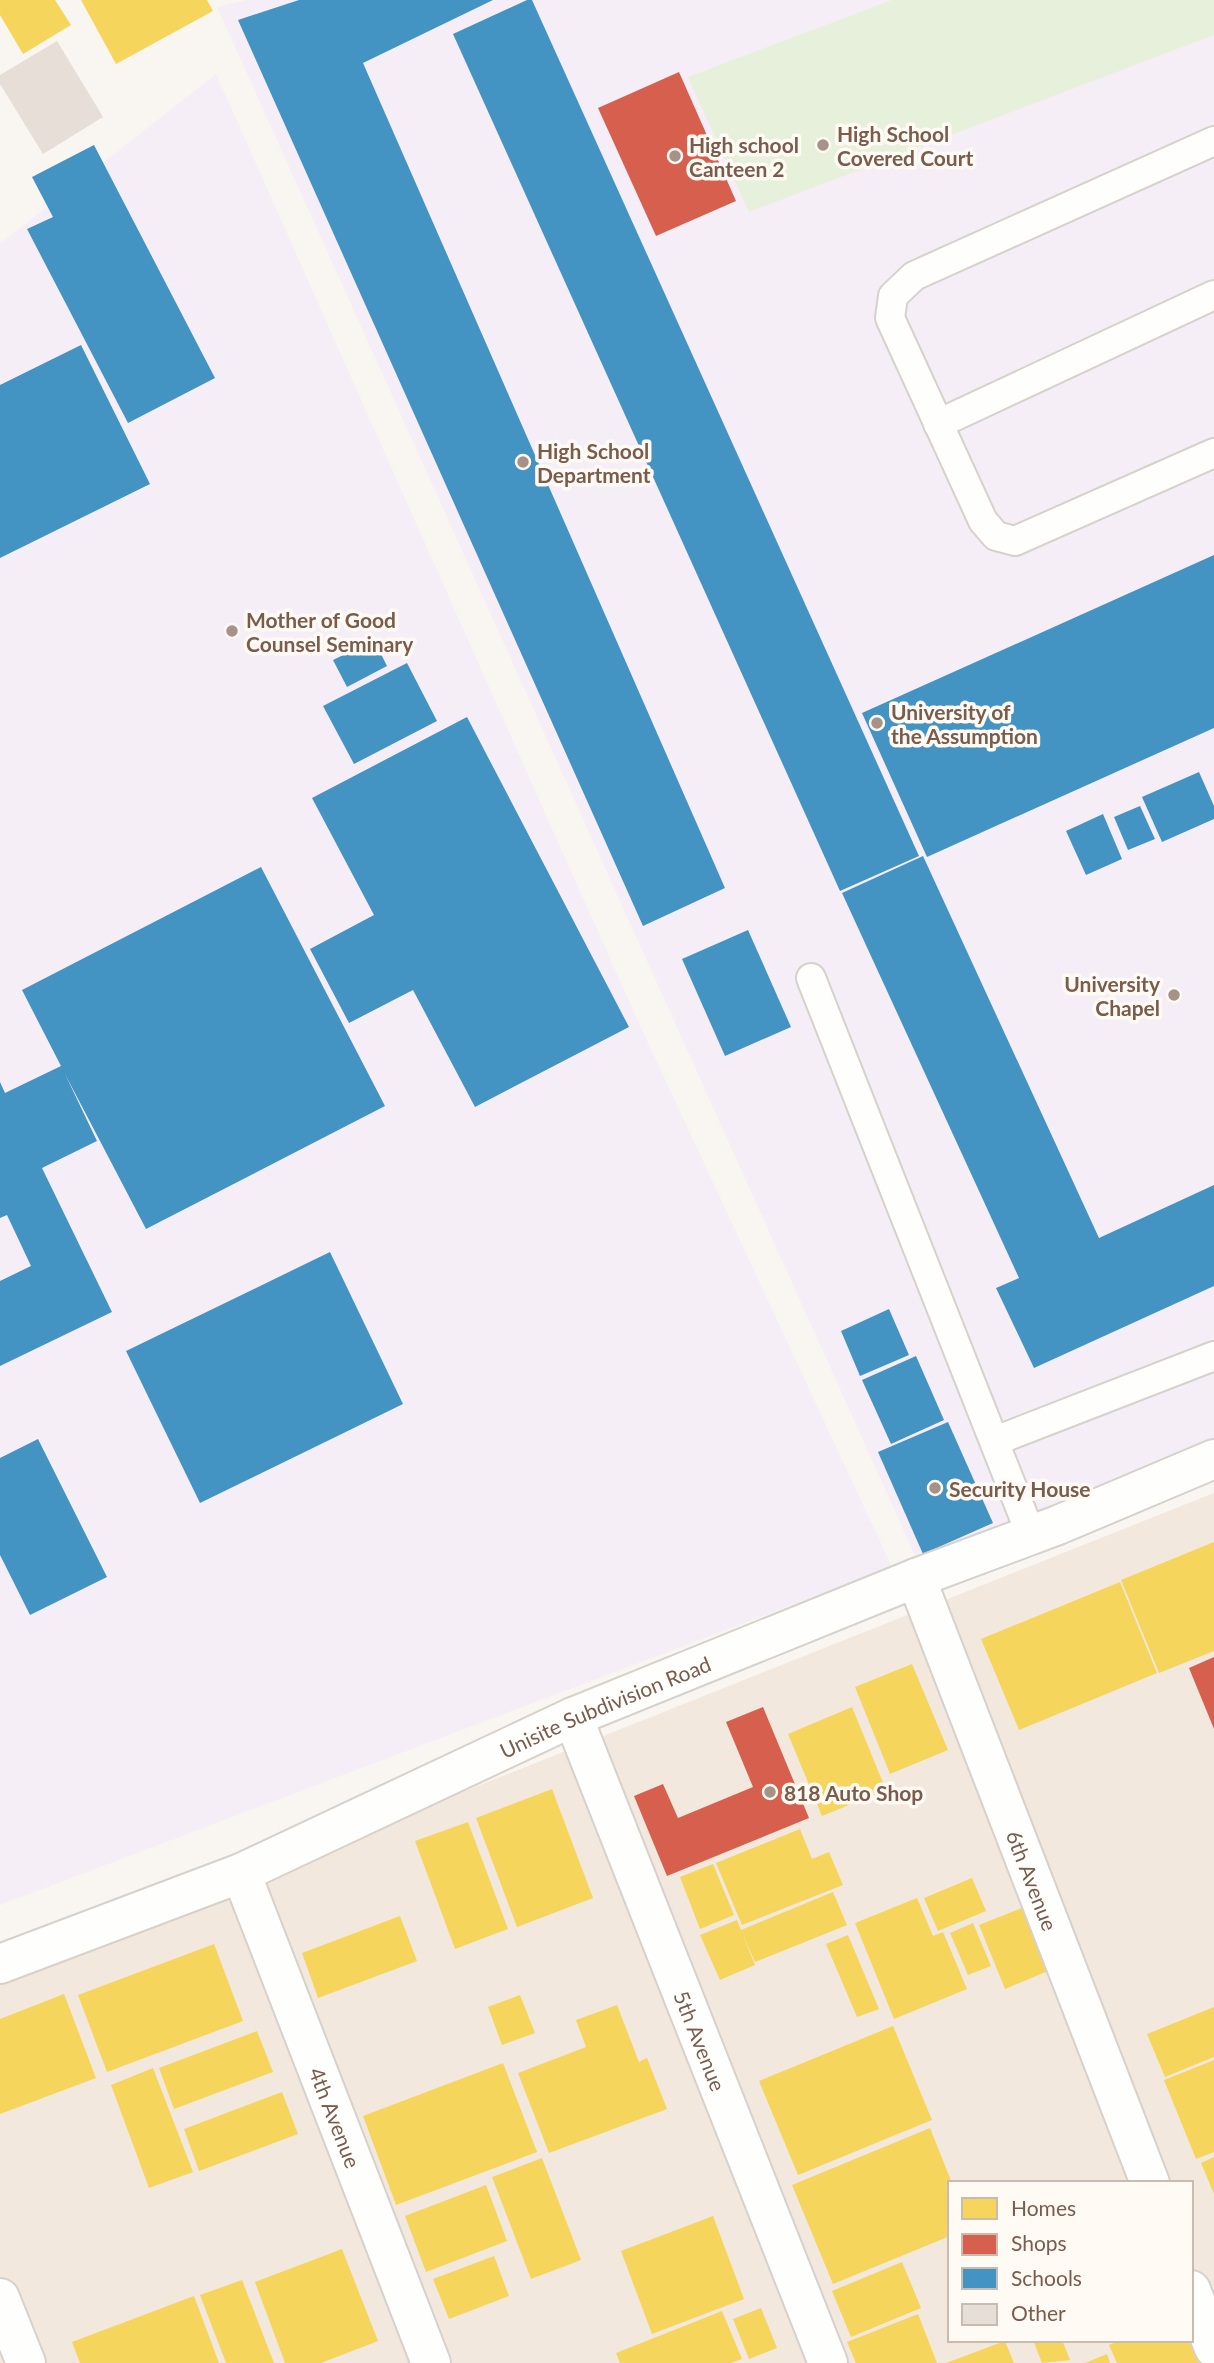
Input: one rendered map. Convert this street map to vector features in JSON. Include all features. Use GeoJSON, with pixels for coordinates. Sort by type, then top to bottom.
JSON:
{"type":"FeatureCollection","features":[{"type":"Feature","properties":{"kind":"street","name":"Unisite Subdivision Road"},"geometry":{"type":"LineString","coordinates":[[0,1964],[241,1873],[573,1717],[1214,1460]]}},
{"type":"Feature","properties":{"kind":"street","name":"6th Avenue"},"geometry":{"type":"LineString","coordinates":[[916,1578],[1149,2181]]}},
{"type":"Feature","properties":{"kind":"street","name":"5th Avenue"},"geometry":{"type":"LineString","coordinates":[[573,1717],[828,2363]]}},
{"type":"Feature","properties":{"kind":"street","name":"4th Avenue"},"geometry":{"type":"LineString","coordinates":[[241,1873],[431,2363]]}},
{"type":"Feature","properties":{"kind":"street"},"geometry":{"type":"LineString","coordinates":[[1193,2295],[1214,2348]]}},
{"type":"Feature","properties":{"kind":"street"},"geometry":{"type":"LineString","coordinates":[[0,2298],[26,2363]]}},
{"type":"Feature","properties":{"kind":"lane"},"geometry":{"type":"LineString","coordinates":[[1214,141],[914,276],[893,296],[890,318],[983,521],[996,536],[1015,541],[1214,453]]}},
{"type":"Feature","properties":{"kind":"lane"},"geometry":{"type":"LineString","coordinates":[[938,424],[1214,295]]}},
{"type":"Feature","properties":{"kind":"lane"},"geometry":{"type":"LineString","coordinates":[[811,978],[1031,1535]]}},
{"type":"Feature","properties":{"kind":"lane"},"geometry":{"type":"LineString","coordinates":[[995,1441],[1214,1356]]}},
{"type":"Feature","properties":{"kind":"shaded area","name":"University of the Assumption"},"geometry":{"type":"Polygon","coordinates":[[[247,0],[1214,0],[1214,1439],[917,1560],[217,7],[247,0]]]}},
{"type":"Feature","properties":{"kind":"shaded area","name":"Mother of Good Counsel Seminary"},"geometry":{"type":"Polygon","coordinates":[[[216,74],[637,1019],[892,1567],[0,1905],[0,244],[216,74]]]}},
{"type":"Feature","properties":{"kind":"shaded area"},"geometry":{"type":"Polygon","coordinates":[[[1214,1493],[1214,2363],[0,2363],[0,1976],[1214,1493]]]}},
{"type":"Feature","properties":{"kind":"green space","name":"High School Covered Court"},"geometry":{"type":"Polygon","coordinates":[[[892,0],[1214,0],[1214,35],[749,212],[688,77],[892,0]]]}},
{"type":"Feature","properties":{"kind":"building: Homes"},"geometry":{"type":"Polygon","coordinates":[[[0,0],[55,0],[71,25],[23,54],[0,15],[0,0]]]}},
{"type":"Feature","properties":{"kind":"building: Homes"},"geometry":{"type":"Polygon","coordinates":[[[81,0],[207,0],[213,11],[116,64],[81,0]]]}},
{"type":"Feature","properties":{"kind":"building: Homes"},"geometry":{"type":"Polygon","coordinates":[[[1214,1542],[1214,1651],[1159,1673],[1121,1580],[1214,1542]]]}},
{"type":"Feature","properties":{"kind":"building: Homes"},"geometry":{"type":"Polygon","coordinates":[[[1120,1582],[1157,1673],[1019,1730],[981,1639],[1120,1582]]]}},
{"type":"Feature","properties":{"kind":"building: Homes"},"geometry":{"type":"Polygon","coordinates":[[[912,1664],[948,1750],[890,1774],[855,1687],[912,1664]]]}},
{"type":"Feature","properties":{"kind":"building: Homes"},"geometry":{"type":"Polygon","coordinates":[[[852,1707],[886,1790],[822,1816],[788,1734],[852,1707]]]}},
{"type":"Feature","properties":{"kind":"building: Homes"},"geometry":{"type":"Polygon","coordinates":[[[552,1789],[593,1898],[517,1927],[476,1818],[552,1789]]]}},
{"type":"Feature","properties":{"kind":"building: Homes"},"geometry":{"type":"Polygon","coordinates":[[[468,1822],[508,1929],[455,1949],[415,1841],[468,1822]]]}},
{"type":"Feature","properties":{"kind":"building: Homes"},"geometry":{"type":"Polygon","coordinates":[[[800,1829],[812,1859],[829,1852],[843,1885],[742,1925],[716,1863],[800,1829]]]}},
{"type":"Feature","properties":{"kind":"building: Homes"},"geometry":{"type":"Polygon","coordinates":[[[713,1864],[734,1915],[700,1929],[680,1877],[713,1864]]]}},
{"type":"Feature","properties":{"kind":"building: Homes"},"geometry":{"type":"Polygon","coordinates":[[[972,1878],[986,1911],[938,1931],[924,1898],[972,1878]]]}},
{"type":"Feature","properties":{"kind":"building: Homes"},"geometry":{"type":"Polygon","coordinates":[[[833,1892],[847,1925],[755,1962],[743,1935],[755,1965],[720,1980],[700,1935],[737,1920],[741,1930],[833,1892]]]}},
{"type":"Feature","properties":{"kind":"building: Homes"},"geometry":{"type":"Polygon","coordinates":[[[917,1898],[933,1936],[943,1932],[967,1989],[894,2019],[855,1923],[917,1898]]]}},
{"type":"Feature","properties":{"kind":"building: Homes"},"geometry":{"type":"Polygon","coordinates":[[[1022,1908],[1048,1971],[1005,1989],[979,1925],[1022,1908]]]}},
{"type":"Feature","properties":{"kind":"building: Homes"},"geometry":{"type":"Polygon","coordinates":[[[400,1916],[417,1961],[318,1998],[302,1953],[400,1916]]]}},
{"type":"Feature","properties":{"kind":"building: Homes"},"geometry":{"type":"Polygon","coordinates":[[[973,1923],[991,1966],[968,1975],[950,1933],[973,1923]]]}},
{"type":"Feature","properties":{"kind":"building: Homes"},"geometry":{"type":"Polygon","coordinates":[[[848,1935],[879,2009],[857,2017],[826,1944],[848,1935]]]}},
{"type":"Feature","properties":{"kind":"building: Homes"},"geometry":{"type":"Polygon","coordinates":[[[214,1944],[243,2021],[107,2072],[78,1995],[214,1944]]]}},
{"type":"Feature","properties":{"kind":"building: Homes"},"geometry":{"type":"Polygon","coordinates":[[[64,1994],[96,2078],[0,2114],[0,2019],[64,1994]]]}},
{"type":"Feature","properties":{"kind":"building: Homes"},"geometry":{"type":"Polygon","coordinates":[[[520,1995],[535,2033],[502,2045],[488,2007],[520,1995]]]}},
{"type":"Feature","properties":{"kind":"building: Homes"},"geometry":{"type":"Polygon","coordinates":[[[617,2005],[639,2062],[647,2058],[667,2109],[549,2153],[518,2073],[586,2047],[576,2020],[617,2005]]]}},
{"type":"Feature","properties":{"kind":"building: Homes"},"geometry":{"type":"Polygon","coordinates":[[[1214,2007],[1214,2057],[1165,2077],[1147,2034],[1214,2007]]]}},
{"type":"Feature","properties":{"kind":"building: Homes"},"geometry":{"type":"Polygon","coordinates":[[[893,2026],[932,2120],[798,2175],[759,2081],[893,2026]]]}},
{"type":"Feature","properties":{"kind":"building: Homes"},"geometry":{"type":"Polygon","coordinates":[[[257,2031],[273,2072],[174,2109],[159,2068],[257,2031]]]}},
{"type":"Feature","properties":{"kind":"building: Homes"},"geometry":{"type":"Polygon","coordinates":[[[1214,2060],[1214,2152],[1196,2159],[1164,2080],[1214,2060]]]}},
{"type":"Feature","properties":{"kind":"building: Homes"},"geometry":{"type":"Polygon","coordinates":[[[503,2063],[537,2152],[396,2205],[363,2116],[503,2063]]]}},
{"type":"Feature","properties":{"kind":"building: Homes"},"geometry":{"type":"Polygon","coordinates":[[[153,2068],[193,2172],[149,2188],[111,2085],[153,2068]]]}},
{"type":"Feature","properties":{"kind":"building: Homes"},"geometry":{"type":"Polygon","coordinates":[[[282,2092],[298,2134],[199,2171],[184,2129],[282,2092]]]}},
{"type":"Feature","properties":{"kind":"building: Homes"},"geometry":{"type":"Polygon","coordinates":[[[930,2128],[951,2181],[948,2181],[948,2237],[833,2284],[792,2185],[930,2128]]]}},
{"type":"Feature","properties":{"kind":"building: Homes"},"geometry":{"type":"Polygon","coordinates":[[[1214,2157],[1214,2194],[1201,2163],[1214,2157]]]}},
{"type":"Feature","properties":{"kind":"building: Homes"},"geometry":{"type":"Polygon","coordinates":[[[542,2158],[581,2260],[531,2279],[492,2177],[542,2158]]]}},
{"type":"Feature","properties":{"kind":"building: Homes"},"geometry":{"type":"Polygon","coordinates":[[[486,2185],[507,2241],[426,2272],[405,2216],[486,2185]]]}},
{"type":"Feature","properties":{"kind":"building: Homes"},"geometry":{"type":"Polygon","coordinates":[[[713,2216],[744,2299],[652,2334],[621,2251],[713,2216]]]}},
{"type":"Feature","properties":{"kind":"building: Homes"},"geometry":{"type":"Polygon","coordinates":[[[342,2249],[378,2341],[321,2363],[285,2363],[255,2282],[342,2249]]]}},
{"type":"Feature","properties":{"kind":"building: Homes"},"geometry":{"type":"Polygon","coordinates":[[[494,2256],[509,2296],[449,2319],[433,2279],[494,2256]]]}},
{"type":"Feature","properties":{"kind":"building: Homes"},"geometry":{"type":"Polygon","coordinates":[[[902,2262],[921,2308],[851,2337],[832,2291],[902,2262]]]}},
{"type":"Feature","properties":{"kind":"building: Homes"},"geometry":{"type":"Polygon","coordinates":[[[242,2280],[274,2363],[226,2363],[200,2295],[242,2280]]]}},
{"type":"Feature","properties":{"kind":"building: Homes"},"geometry":{"type":"Polygon","coordinates":[[[194,2296],[219,2363],[80,2363],[72,2342],[194,2296]]]}},
{"type":"Feature","properties":{"kind":"building: Homes"},"geometry":{"type":"Polygon","coordinates":[[[761,2308],[777,2348],[749,2359],[733,2319],[761,2308]]]}},
{"type":"Feature","properties":{"kind":"building: Homes"},"geometry":{"type":"Polygon","coordinates":[[[722,2311],[742,2359],[731,2363],[620,2363],[616,2353],[722,2311]]]}},
{"type":"Feature","properties":{"kind":"building: Homes"},"geometry":{"type":"Polygon","coordinates":[[[918,2314],[937,2363],[856,2363],[847,2342],[918,2314]]]}},
{"type":"Feature","properties":{"kind":"building: Homes"},"geometry":{"type":"Polygon","coordinates":[[[1005,2342],[1014,2363],[946,2363],[1005,2342]]]}},
{"type":"Feature","properties":{"kind":"building: Homes"},"geometry":{"type":"Polygon","coordinates":[[[1034,2342],[1063,2342],[1070,2360],[1042,2363],[1034,2342]]]}},
{"type":"Feature","properties":{"kind":"building: Homes"},"geometry":{"type":"Polygon","coordinates":[[[1116,2342],[1192,2342],[1203,2363],[1117,2363],[1109,2345],[1116,2342]]]}},
{"type":"Feature","properties":{"kind":"building: Homes"},"geometry":{"type":"Polygon","coordinates":[[[1107,2354],[1110,2363],[1085,2363],[1107,2354]]]}},
{"type":"Feature","properties":{"kind":"building: Shops"},"geometry":{"type":"Polygon","coordinates":[[[679,72],[736,201],[656,236],[598,108],[679,72]]]}},
{"type":"Feature","properties":{"kind":"building: Shops"},"geometry":{"type":"Polygon","coordinates":[[[1214,1657],[1214,1729],[1189,1668],[1214,1657]]]}},
{"type":"Feature","properties":{"kind":"building: Shops","name":"818 Auto Shop"},"geometry":{"type":"Polygon","coordinates":[[[763,1707],[809,1818],[667,1876],[634,1796],[663,1784],[678,1818],[753,1787],[726,1722],[763,1707]]]}},
{"type":"Feature","properties":{"kind":"building: Schools"},"geometry":{"type":"Polygon","coordinates":[[[299,0],[493,0],[363,63],[725,888],[643,926],[238,20],[299,0]]]}},
{"type":"Feature","properties":{"kind":"building: Schools","name":"High School Department"},"geometry":{"type":"Polygon","coordinates":[[[532,0],[919,856],[840,891],[453,34],[532,0]]]}},
{"type":"Feature","properties":{"kind":"building: Schools"},"geometry":{"type":"Polygon","coordinates":[[[94,145],[215,378],[128,423],[27,229],[53,217],[32,177],[94,145]]]}},
{"type":"Feature","properties":{"kind":"building: Schools"},"geometry":{"type":"Polygon","coordinates":[[[81,345],[150,484],[0,558],[0,385],[81,345]]]}},
{"type":"Feature","properties":{"kind":"building: Schools"},"geometry":{"type":"Polygon","coordinates":[[[1214,555],[1214,728],[927,857],[862,713],[1214,555]]]}},
{"type":"Feature","properties":{"kind":"building: Schools"},"geometry":{"type":"Polygon","coordinates":[[[374,640],[387,666],[347,687],[333,660],[374,640]]]}},
{"type":"Feature","properties":{"kind":"building: Schools"},"geometry":{"type":"Polygon","coordinates":[[[407,663],[437,721],[354,764],[323,706],[407,663]]]}},
{"type":"Feature","properties":{"kind":"building: Schools"},"geometry":{"type":"Polygon","coordinates":[[[467,717],[629,1027],[475,1107],[413,990],[349,1023],[310,949],[374,915],[312,798],[467,717]]]}},
{"type":"Feature","properties":{"kind":"building: Schools"},"geometry":{"type":"Polygon","coordinates":[[[1199,772],[1214,806],[1214,819],[1162,842],[1142,797],[1199,772]]]}},
{"type":"Feature","properties":{"kind":"building: Schools"},"geometry":{"type":"Polygon","coordinates":[[[1140,806],[1155,839],[1128,850],[1114,817],[1140,806]]]}},
{"type":"Feature","properties":{"kind":"building: Schools"},"geometry":{"type":"Polygon","coordinates":[[[1103,814],[1122,859],[1086,875],[1066,831],[1103,814]]]}},
{"type":"Feature","properties":{"kind":"building: Schools"},"geometry":{"type":"Polygon","coordinates":[[[923,856],[1099,1238],[1214,1185],[1214,1286],[1034,1368],[996,1288],[1019,1278],[842,893],[923,856]]]}},
{"type":"Feature","properties":{"kind":"building: Schools"},"geometry":{"type":"Polygon","coordinates":[[[261,867],[385,1106],[146,1229],[65,1074],[97,1141],[42,1168],[112,1312],[0,1366],[0,1281],[31,1266],[7,1215],[0,1218],[0,1082],[5,1093],[61,1066],[22,990],[261,867]]]}},
{"type":"Feature","properties":{"kind":"building: Schools"},"geometry":{"type":"Polygon","coordinates":[[[748,930],[791,1027],[725,1056],[682,959],[748,930]]]}},
{"type":"Feature","properties":{"kind":"building: Schools"},"geometry":{"type":"Polygon","coordinates":[[[330,1252],[403,1404],[200,1503],[126,1351],[330,1252]]]}},
{"type":"Feature","properties":{"kind":"building: Schools"},"geometry":{"type":"Polygon","coordinates":[[[889,1309],[909,1355],[860,1376],[841,1331],[889,1309]]]}},
{"type":"Feature","properties":{"kind":"building: Schools"},"geometry":{"type":"Polygon","coordinates":[[[916,1356],[944,1420],[891,1444],[862,1380],[916,1356]]]}},
{"type":"Feature","properties":{"kind":"building: Schools","name":"Security House"},"geometry":{"type":"Polygon","coordinates":[[[948,1422],[993,1523],[923,1554],[878,1452],[948,1422]]]}},
{"type":"Feature","properties":{"kind":"building: Schools"},"geometry":{"type":"Polygon","coordinates":[[[38,1439],[107,1577],[30,1615],[0,1555],[0,1458],[38,1439]]]}},
{"type":"Feature","properties":{"kind":"building: Other"},"geometry":{"type":"Polygon","coordinates":[[[57,41],[103,117],[43,154],[0,84],[0,75],[57,41]]]}},
{"type":"Feature","properties":{"kind":"place","name":"High School Covered Court"},"geometry":{"type":"Point","coordinates":[823,145]}},
{"type":"Feature","properties":{"kind":"place","name":"High school Canteen 2"},"geometry":{"type":"Point","coordinates":[675,156]}},
{"type":"Feature","properties":{"kind":"place","name":"High School Department"},"geometry":{"type":"Point","coordinates":[523,462]}},
{"type":"Feature","properties":{"kind":"place","name":"Mother of Good Counsel Seminary"},"geometry":{"type":"Point","coordinates":[232,631]}},
{"type":"Feature","properties":{"kind":"place","name":"University of the Assumption"},"geometry":{"type":"Point","coordinates":[877,723]}},
{"type":"Feature","properties":{"kind":"place","name":"University Chapel"},"geometry":{"type":"Point","coordinates":[1174,995]}},
{"type":"Feature","properties":{"kind":"place","name":"Security House"},"geometry":{"type":"Point","coordinates":[935,1488]}},
{"type":"Feature","properties":{"kind":"place","name":"818 Auto Shop"},"geometry":{"type":"Point","coordinates":[770,1792]}}]}
